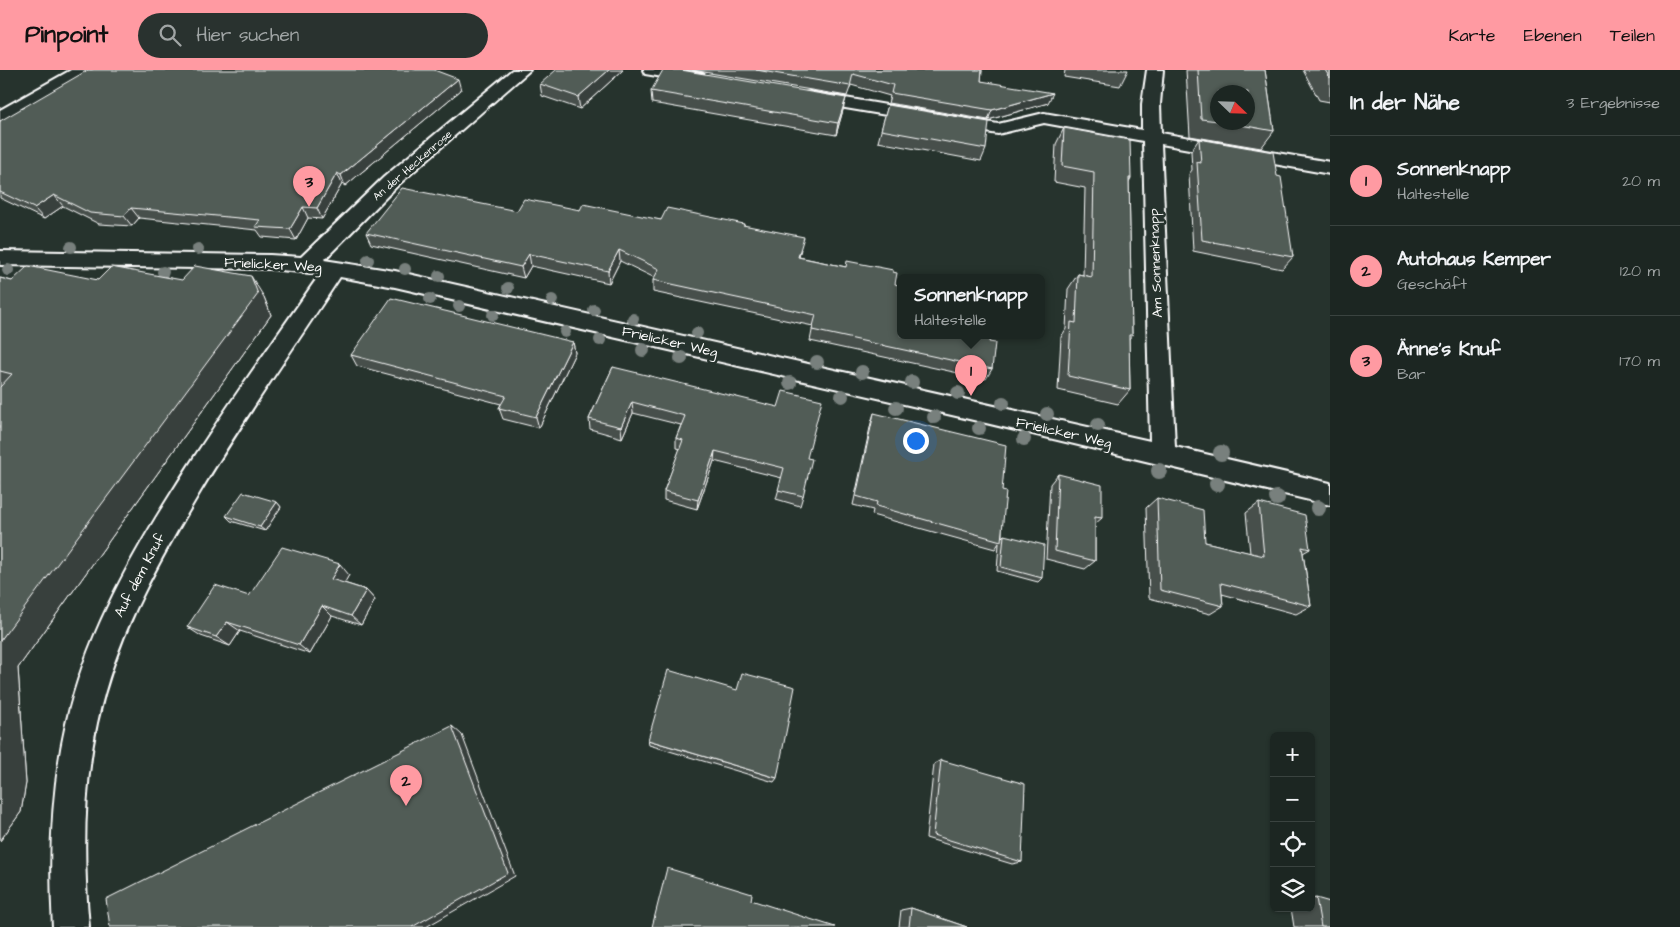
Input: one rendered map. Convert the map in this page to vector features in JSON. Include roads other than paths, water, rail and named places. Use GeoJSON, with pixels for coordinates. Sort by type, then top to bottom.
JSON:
{"type":"FeatureCollection","features":[{"type":"Feature","properties":{"kind":"street"},"geometry":{"type":"LineString","coordinates":[[0,117],[83,70]]}},
{"type":"Feature","properties":{"kind":"street","name":"An der Heckenrose"},"geometry":{"type":"LineString","coordinates":[[307,264],[391,181],[522,70]]}},
{"type":"Feature","properties":{"kind":"street"},"geometry":{"type":"LineString","coordinates":[[651,70],[709,80]]}},
{"type":"Feature","properties":{"kind":"street","name":"Am Sonnenknapp"},"geometry":{"type":"LineString","coordinates":[[1155,70],[1151,104],[1154,242],[1163,456]]}},
{"type":"Feature","properties":{"kind":"street"},"geometry":{"type":"LineString","coordinates":[[796,95],[998,129],[1044,118],[1330,168]]}},
{"type":"Feature","properties":{"kind":"street","name":"Frielicker Weg"},"geometry":{"type":"LineString","coordinates":[[0,258],[307,264],[336,268],[395,279],[969,409],[1330,494]]}},
{"type":"Feature","properties":{"kind":"street","name":"Auf dem Knuf"},"geometry":{"type":"LineString","coordinates":[[71,927],[69,899],[70,832],[76,752],[89,694],[112,628],[149,553],[195,477],[336,268]]}},
{"type":"Feature","properties":{"kind":"place","name":"Änne's Knuf"},"geometry":{"type":"Point","coordinates":[309,207]}},
{"type":"Feature","properties":{"kind":"place","name":"Sonnenknapp"},"geometry":{"type":"Point","coordinates":[971,396]}},
{"type":"Feature","properties":{"kind":"place","name":"Autohaus Kemper"},"geometry":{"type":"Point","coordinates":[406,806]}}]}
